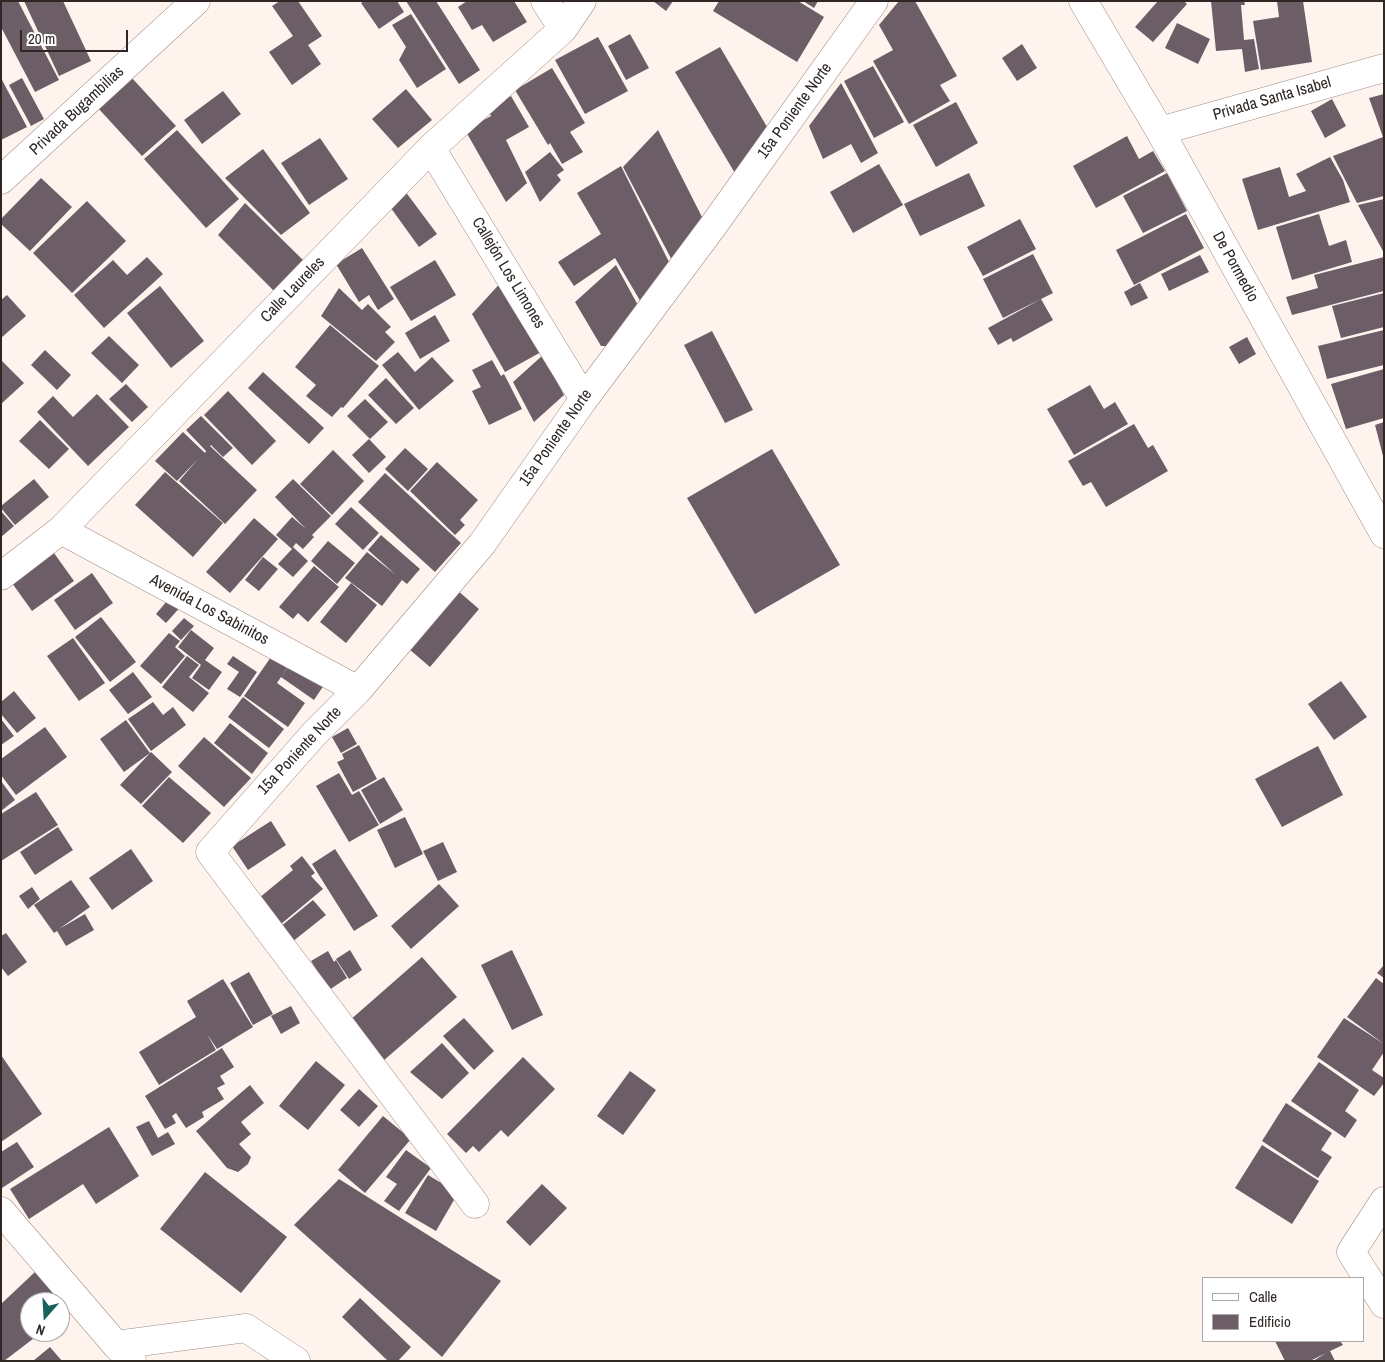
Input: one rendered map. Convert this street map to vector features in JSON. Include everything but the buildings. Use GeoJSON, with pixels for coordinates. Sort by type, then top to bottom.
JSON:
{"type":"FeatureCollection","features":[{"type":"Feature","properties":{"kind":"street","name":"Privada Bugambilias"},"geometry":{"type":"LineString","coordinates":[[1,180],[196,1]]}},
{"type":"Feature","properties":{"kind":"street"},"geometry":{"type":"LineString","coordinates":[[545,1],[563,29]]}},
{"type":"Feature","properties":{"kind":"street","name":"Calle Laureles"},"geometry":{"type":"LineString","coordinates":[[1,576],[61,530],[431,148],[563,29],[582,1]]}},
{"type":"Feature","properties":{"kind":"street","name":"15a Poniente Norte"},"geometry":{"type":"LineString","coordinates":[[475,1204],[210,852],[314,734],[358,690],[482,544],[584,399],[713,226],[874,1]]}},
{"type":"Feature","properties":{"kind":"street","name":"De Pormedio"},"geometry":{"type":"LineString","coordinates":[[1083,1],[1375,500],[1384,534]]}},
{"type":"Feature","properties":{"kind":"street","name":"Privada Santa Isabel"},"geometry":{"type":"LineString","coordinates":[[1160,131],[1384,68]]}},
{"type":"Feature","properties":{"kind":"street","name":"Callejón Los Limones"},"geometry":{"type":"LineString","coordinates":[[431,148],[584,399]]}},
{"type":"Feature","properties":{"kind":"street","name":"Avenida Los Sabinitos"},"geometry":{"type":"LineString","coordinates":[[61,530],[358,690]]}},
{"type":"Feature","properties":{"kind":"street"},"geometry":{"type":"LineString","coordinates":[[1384,1201],[1351,1252],[1384,1304]]}},
{"type":"Feature","properties":{"kind":"street"},"geometry":{"type":"LineString","coordinates":[[1,1211],[124,1353],[246,1328],[296,1361]]}}]}
